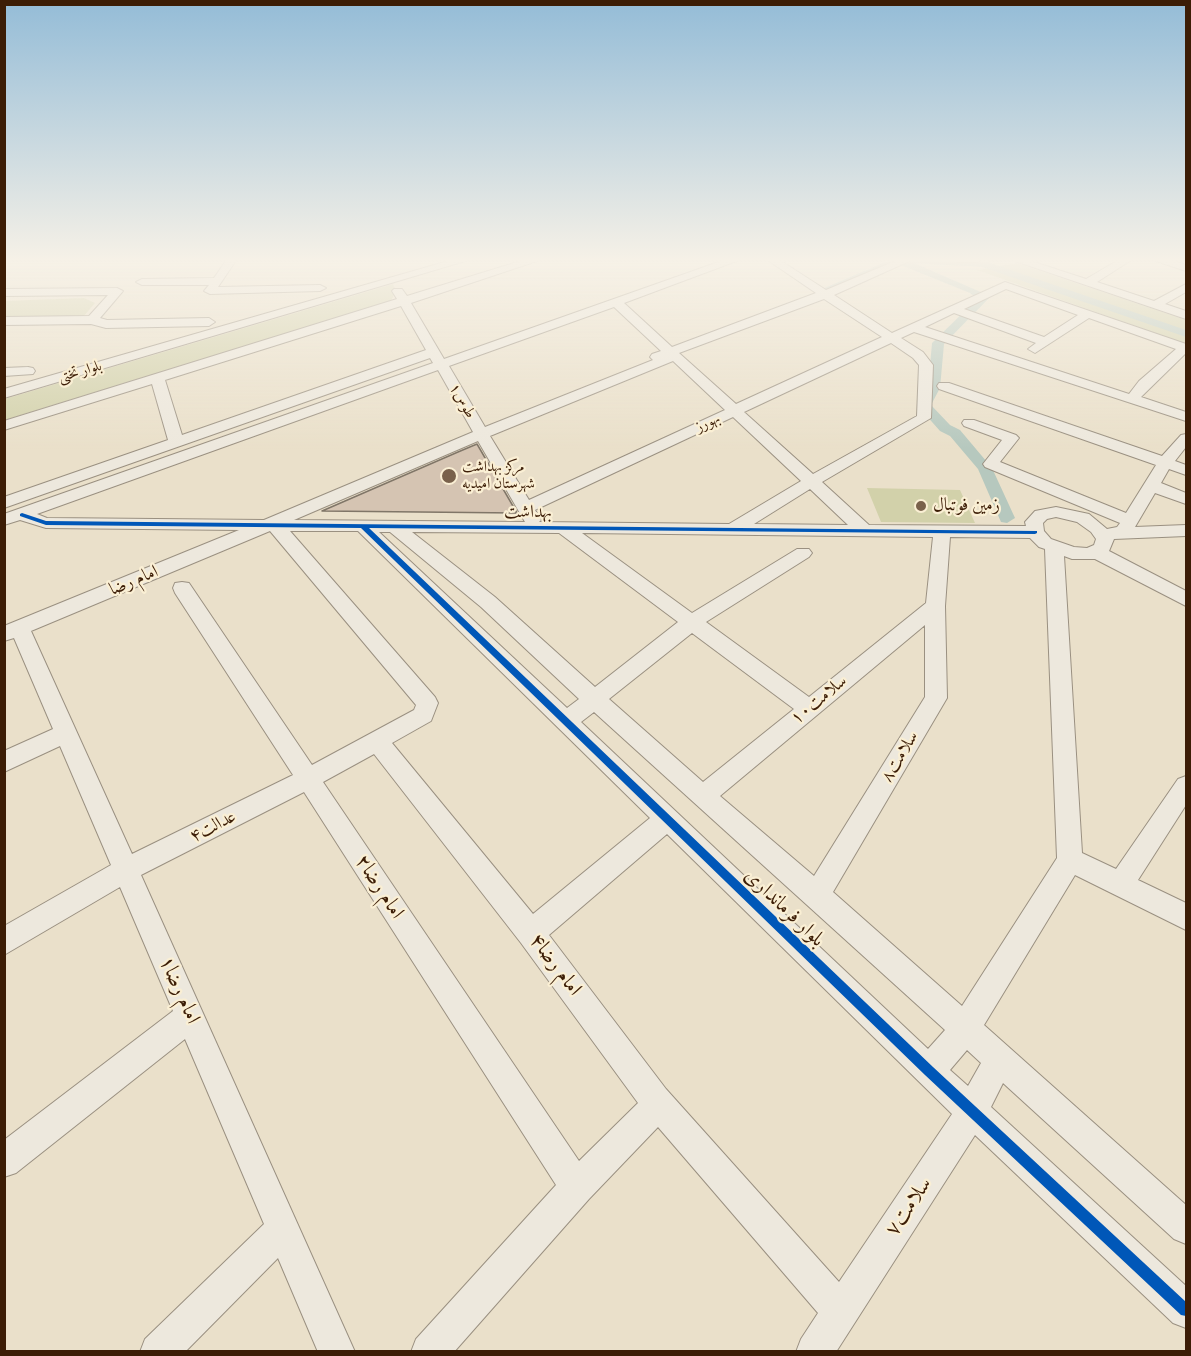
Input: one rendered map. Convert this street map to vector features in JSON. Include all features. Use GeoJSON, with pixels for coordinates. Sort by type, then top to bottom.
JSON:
{"type":"FeatureCollection","features":[{"type":"Feature","properties":{"kind":"street"},"geometry":{"type":"LineString","coordinates":[[100,322],[195,322]]}},
{"type":"Feature","properties":{"kind":"street","name":"بلوار تختی"},"geometry":{"type":"LineString","coordinates":[[4,386],[232,322]]}},
{"type":"Feature","properties":{"kind":"street","name":"بلوار تختی"},"geometry":{"type":"LineString","coordinates":[[4,394],[243,322]]}},
{"type":"Feature","properties":{"kind":"street"},"geometry":{"type":"LineString","coordinates":[[4,426],[336,322]]}},
{"type":"Feature","properties":{"kind":"street","name":"طوس۱"},"geometry":{"type":"LineString","coordinates":[[416,322],[536,528]]}},
{"type":"Feature","properties":{"kind":"street"},"geometry":{"type":"LineString","coordinates":[[14,505],[437,358],[531,322]]}},
{"type":"Feature","properties":{"kind":"street"},"geometry":{"type":"LineString","coordinates":[[4,520],[14,505],[176,442],[551,322]]}},
{"type":"Feature","properties":{"kind":"street"},"geometry":{"type":"LineString","coordinates":[[638,322],[864,531]]}},
{"type":"Feature","properties":{"kind":"street"},"geometry":{"type":"LineString","coordinates":[[236,525],[753,322]]}},
{"type":"Feature","properties":{"kind":"street"},"geometry":{"type":"LineString","coordinates":[[733,530],[811,482],[924,418],[926,365],[918,355],[868,322]]}},
{"type":"Feature","properties":{"kind":"street","name":"بهورز"},"geometry":{"type":"LineString","coordinates":[[525,508],[926,322]]}},
{"type":"Feature","properties":{"kind":"street"},"geometry":{"type":"LineString","coordinates":[[990,322],[1046,342]]}},
{"type":"Feature","properties":{"kind":"street"},"geometry":{"type":"LineString","coordinates":[[1016,362],[1075,322]]}},
{"type":"Feature","properties":{"kind":"street","name":"بهورز"},"geometry":{"type":"LineString","coordinates":[[1114,322],[1185,348]]}},
{"type":"Feature","properties":{"kind":"street"},"geometry":{"type":"LineString","coordinates":[[915,328],[1186,417]]}},
{"type":"Feature","properties":{"kind":"street"},"geometry":{"type":"LineString","coordinates":[[1132,399],[1144,384],[1185,348]]}},
{"type":"Feature","properties":{"kind":"street"},"geometry":{"type":"LineString","coordinates":[[4,372],[28,371]]}},
{"type":"Feature","properties":{"kind":"street"},"geometry":{"type":"LineString","coordinates":[[157,378],[176,442]]}},
{"type":"Feature","properties":{"kind":"street"},"geometry":{"type":"LineString","coordinates":[[944,386],[1186,470]]}},
{"type":"Feature","properties":{"kind":"street"},"geometry":{"type":"LineString","coordinates":[[969,423],[1011,438],[991,464],[1127,527],[1184,533]]}},
{"type":"Feature","properties":{"kind":"street","name":"امام رضا"},"geometry":{"type":"LineString","coordinates":[[10,627],[114,590],[269,525],[479,430]]}},
{"type":"Feature","properties":{"kind":"street"},"geometry":{"type":"LineString","coordinates":[[1102,533],[1127,527],[1165,463],[1186,438]]}},
{"type":"Feature","properties":{"kind":"street"},"geometry":{"type":"LineString","coordinates":[[1151,485],[1186,499]]}},
{"type":"Feature","properties":{"kind":"street","name":"بهداشت"},"geometry":{"type":"LineString","coordinates":[[14,505],[46,524],[1035,532]]}},
{"type":"Feature","properties":{"kind":"street"},"geometry":{"type":"LineString","coordinates":[[1097,552],[1104,544],[1102,533],[1083,518],[1056,512],[1036,518],[1033,527],[1035,532],[1054,547],[1072,553],[1097,552],[1186,599]]}},
{"type":"Feature","properties":{"kind":"street"},"geometry":{"type":"LineString","coordinates":[[4,532],[46,524]]}},
{"type":"Feature","properties":{"kind":"street","name":"امام رضا"},"geometry":{"type":"LineString","coordinates":[[10,627],[163,554],[200,541],[214,525]]}},
{"type":"Feature","properties":{"kind":"street","name":"عدالت۴"},"geometry":{"type":"LineString","coordinates":[[4,942],[126,870],[308,779],[423,715],[427,703],[269,525]]}},
{"type":"Feature","properties":{"kind":"street","name":"بلوار فرمانداری"},"geometry":{"type":"LineString","coordinates":[[363,526],[929,1071],[1186,1310]]}},
{"type":"Feature","properties":{"kind":"street","name":"بلوار فرمانداری"},"geometry":{"type":"LineString","coordinates":[[394,526],[488,602],[1186,1227]]}},
{"type":"Feature","properties":{"kind":"street"},"geometry":{"type":"LineString","coordinates":[[563,528],[809,708]]}},
{"type":"Feature","properties":{"kind":"street","name":"سلامت۸"},"geometry":{"type":"LineString","coordinates":[[817,895],[936,698],[935,606],[942,531]]}},
{"type":"Feature","properties":{"kind":"street"},"geometry":{"type":"LineString","coordinates":[[929,1071],[964,1030],[1070,860],[1054,547]]}},
{"type":"Feature","properties":{"kind":"street"},"geometry":{"type":"LineString","coordinates":[[565,722],[692,622],[803,553]]}},
{"type":"Feature","properties":{"kind":"street","name":"امام رضا۲"},"geometry":{"type":"LineString","coordinates":[[182,588],[577,1186]]}},
{"type":"Feature","properties":{"kind":"street","name":"سلامت۱۰"},"geometry":{"type":"LineString","coordinates":[[703,796],[935,606]]}},
{"type":"Feature","properties":{"kind":"street","name":"امام رضا۱"},"geometry":{"type":"LineString","coordinates":[[10,627],[66,733],[338,1352]]}},
{"type":"Feature","properties":{"kind":"street"},"geometry":{"type":"LineString","coordinates":[[4,762],[66,733]]}},
{"type":"Feature","properties":{"kind":"street","name":"امام رضا۴"},"geometry":{"type":"LineString","coordinates":[[377,741],[531,933],[655,1100],[840,1311]]}},
{"type":"Feature","properties":{"kind":"street"},"geometry":{"type":"LineString","coordinates":[[1120,885],[1186,786]]}},
{"type":"Feature","properties":{"kind":"street"},"geometry":{"type":"LineString","coordinates":[[531,933],[667,819]]}},
{"type":"Feature","properties":{"kind":"street"},"geometry":{"type":"LineString","coordinates":[[1070,860],[1186,917]]}},
{"type":"Feature","properties":{"kind":"street"},"geometry":{"type":"LineString","coordinates":[[4,1161],[190,1016]]}},
{"type":"Feature","properties":{"kind":"street","name":"سلامت۷"},"geometry":{"type":"LineString","coordinates":[[814,1352],[973,1110],[999,1060]]}},
{"type":"Feature","properties":{"kind":"street"},"geometry":{"type":"LineString","coordinates":[[429,1352],[577,1186],[653,1110],[655,1100]]}},
{"type":"Feature","properties":{"kind":"street"},"geometry":{"type":"LineString","coordinates":[[158,1352],[284,1228]]}},
{"type":"Feature","properties":{"kind":"green space"},"geometry":{"type":"Polygon","coordinates":[[[264,322],[322,322],[5,420],[5,399],[264,322]]]}},
{"type":"Feature","properties":{"kind":"green space"},"geometry":{"type":"Polygon","coordinates":[[[1125,322],[1186,322],[1186,344],[1125,322]]]}},
{"type":"Feature","properties":{"kind":"green space","name":"زمین فوتبال"},"geometry":{"type":"Polygon","coordinates":[[[867,488],[960,490],[975,523],[881,522],[867,488]]]}},
{"type":"Feature","properties":{"kind":"building","name":"مرکز بهداشت شهرستان امیدیه"},"geometry":{"type":"Polygon","coordinates":[[[477,444],[517,513],[322,511],[458,452],[477,444]]]}},
{"type":"Feature","properties":{"kind":"waterway"},"geometry":{"type":"LineString","coordinates":[[959,322],[938,343],[934,388],[924,405],[945,428],[955,433],[985,468],[1007,518]]}},
{"type":"Feature","properties":{"kind":"waterway"},"geometry":{"type":"LineString","coordinates":[[1152,322],[1186,334]]}},
{"type":"Feature","properties":{"kind":"cycle path"},"geometry":{"type":"LineString","coordinates":[[22,515],[46,523],[1035,532]]}},
{"type":"Feature","properties":{"kind":"cycle path"},"geometry":{"type":"LineString","coordinates":[[363,526],[929,1071],[1186,1310]]}},
{"type":"Feature","properties":{"kind":"place","name":"مرکز بهداشت شهرستان امیدیه"},"geometry":{"type":"Point","coordinates":[449,476]}},
{"type":"Feature","properties":{"kind":"place","name":"زمین فوتبال"},"geometry":{"type":"Point","coordinates":[921,506]}}]}
